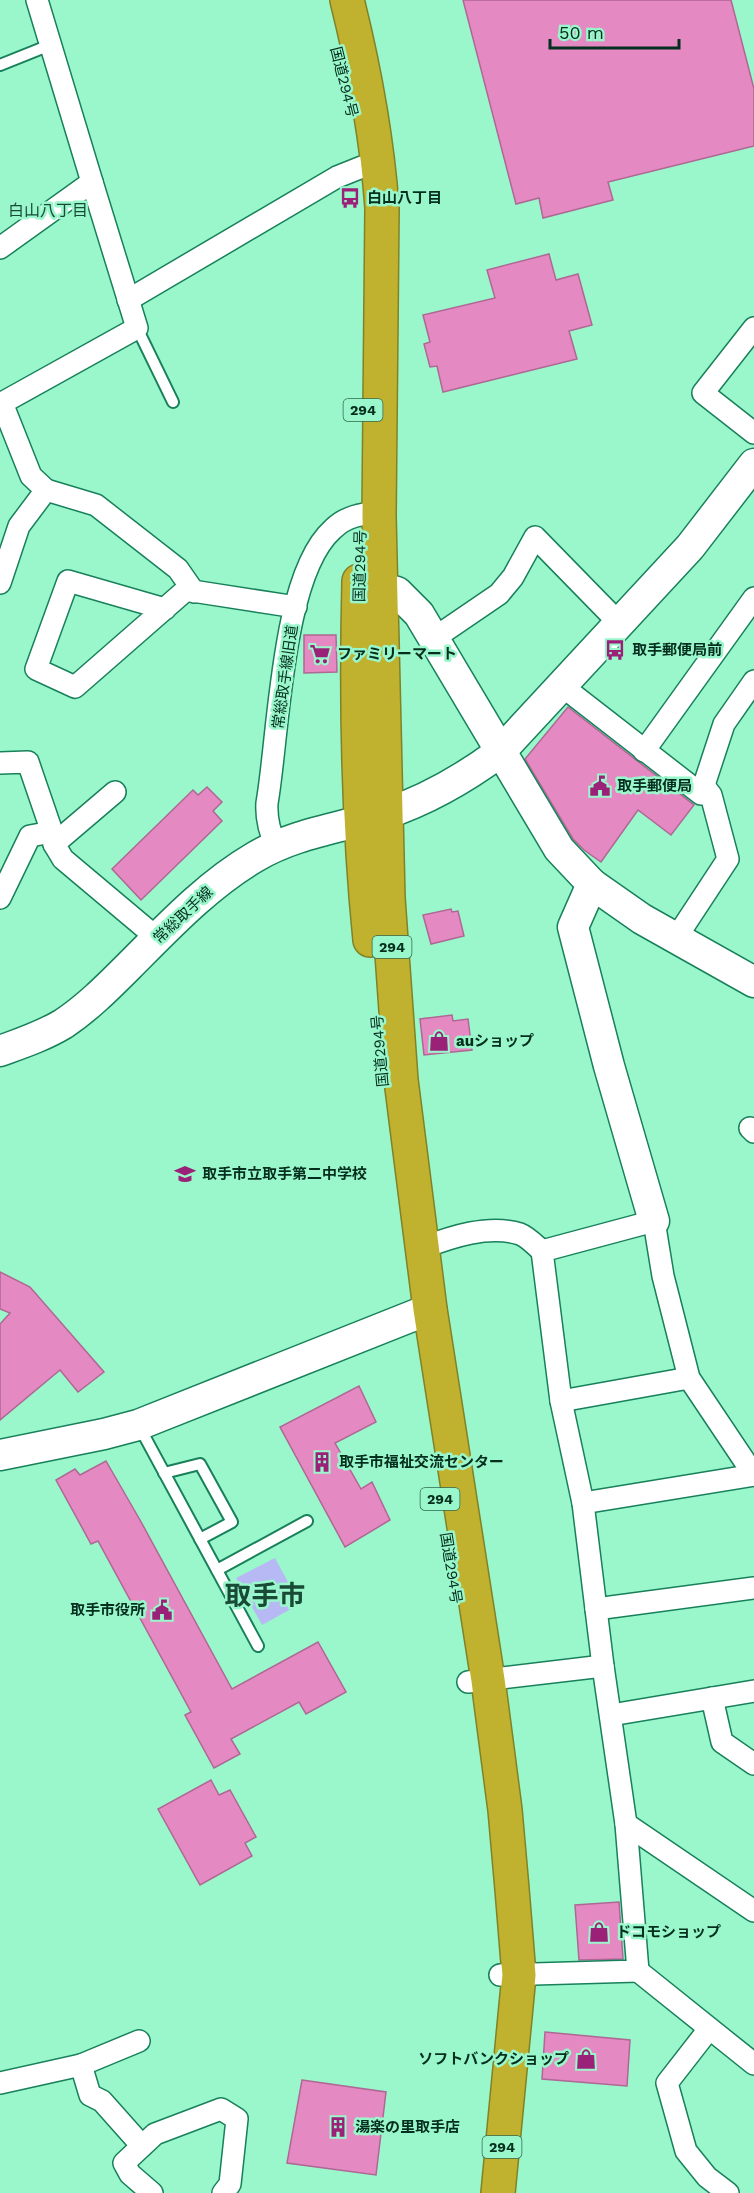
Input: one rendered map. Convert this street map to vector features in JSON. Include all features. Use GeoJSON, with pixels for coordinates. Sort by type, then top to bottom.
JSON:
{"type":"FeatureCollection","features":[{"type":"Feature","properties":{"kind":"highway","name":"国道294号"},"geometry":{"type":"LineString","coordinates":[[323,0],[354,119],[362,167],[366,243],[370,513],[381,588],[373,817],[363,878],[386,1113],[478,1681],[485,1813],[510,1975],[506,2100],[498,2193]]}},
{"type":"Feature","properties":{"kind":"highway","name":"国道294号"},"geometry":{"type":"LineString","coordinates":[[347,0],[371,115],[382,208],[358,760],[373,817],[388,898],[401,1080],[422,1248],[420,1313]]}},
{"type":"Feature","properties":{"kind":"street"},"geometry":{"type":"LineString","coordinates":[[37,0],[137,328],[1,400],[31,476],[45,490],[96,505],[178,569],[194,592]]}},
{"type":"Feature","properties":{"kind":"street"},"geometry":{"type":"LineString","coordinates":[[128,300],[337,177],[362,167]]}},
{"type":"Feature","properties":{"kind":"street"},"geometry":{"type":"LineString","coordinates":[[0,248],[92,182]]}},
{"type":"Feature","properties":{"kind":"street"},"geometry":{"type":"LineString","coordinates":[[754,328],[703,393],[754,433]]}},
{"type":"Feature","properties":{"kind":"street","name":"常総取手線"},"geometry":{"type":"LineString","coordinates":[[0,1051],[32,1040],[61,1025],[86,1008],[157,938],[214,886],[241,866],[276,846],[373,817],[446,788],[500,752],[690,547],[751,473]]}},
{"type":"Feature","properties":{"kind":"street"},"geometry":{"type":"LineString","coordinates":[[0,583],[19,526],[45,490]]}},
{"type":"Feature","properties":{"kind":"street","name":"常総取手線旧道"},"geometry":{"type":"LineString","coordinates":[[276,846],[269,830],[266,814],[288,634],[303,579],[327,535],[334,528],[350,517],[370,513]]}},
{"type":"Feature","properties":{"kind":"street"},"geometry":{"type":"LineString","coordinates":[[0,535],[19,526]]}},
{"type":"Feature","properties":{"kind":"street"},"geometry":{"type":"LineString","coordinates":[[433,639],[499,594],[513,577],[535,537],[620,624]]}},
{"type":"Feature","properties":{"kind":"street"},"geometry":{"type":"LineString","coordinates":[[165,609],[68,581],[36,669],[75,687],[165,609],[186,590],[296,607]]}},
{"type":"Feature","properties":{"kind":"street"},"geometry":{"type":"LineString","coordinates":[[381,588],[397,591],[410,603],[559,849],[592,884],[642,919],[754,982]]}},
{"type":"Feature","properties":{"kind":"street"},"geometry":{"type":"LineString","coordinates":[[644,751],[754,598]]}},
{"type":"Feature","properties":{"kind":"street"},"geometry":{"type":"LineString","coordinates":[[562,686],[701,794],[724,724],[754,681]]}},
{"type":"Feature","properties":{"kind":"street"},"geometry":{"type":"LineString","coordinates":[[0,763],[28,762],[53,838],[63,859],[157,938]]}},
{"type":"Feature","properties":{"kind":"street"},"geometry":{"type":"LineString","coordinates":[[676,938],[728,860],[711,795],[704,786]]}},
{"type":"Feature","properties":{"kind":"street"},"geometry":{"type":"LineString","coordinates":[[0,898],[30,837],[53,838],[115,792]]}},
{"type":"Feature","properties":{"kind":"street"},"geometry":{"type":"LineString","coordinates":[[583,1503],[754,1475],[690,1378],[663,1276],[654,1221],[609,1066],[573,927],[592,884]]}},
{"type":"Feature","properties":{"kind":"street"},"geometry":{"type":"LineString","coordinates":[[542,1251],[654,1221]]}},
{"type":"Feature","properties":{"kind":"street"},"geometry":{"type":"LineString","coordinates":[[422,1248],[448,1238],[498,1230],[522,1235],[542,1251],[561,1401],[583,1503],[603,1666],[626,1824],[638,1971]]}},
{"type":"Feature","properties":{"kind":"street"},"geometry":{"type":"LineString","coordinates":[[0,1455],[138,1425],[420,1313]]}},
{"type":"Feature","properties":{"kind":"street"},"geometry":{"type":"LineString","coordinates":[[561,1401],[690,1378]]}},
{"type":"Feature","properties":{"kind":"street"},"geometry":{"type":"LineString","coordinates":[[596,1610],[754,1588]]}},
{"type":"Feature","properties":{"kind":"street"},"geometry":{"type":"LineString","coordinates":[[478,1681],[603,1666]]}},
{"type":"Feature","properties":{"kind":"street"},"geometry":{"type":"LineString","coordinates":[[611,1715],[754,1691]]}},
{"type":"Feature","properties":{"kind":"street"},"geometry":{"type":"LineString","coordinates":[[712,1698],[722,1742],[754,1764]]}},
{"type":"Feature","properties":{"kind":"street"},"geometry":{"type":"LineString","coordinates":[[626,1824],[754,1911]]}},
{"type":"Feature","properties":{"kind":"street"},"geometry":{"type":"LineString","coordinates":[[510,1975],[638,1971],[709,2029],[753,2061]]}},
{"type":"Feature","properties":{"kind":"street"},"geometry":{"type":"LineString","coordinates":[[709,2029],[667,2083],[686,2151],[707,2177],[728,2193]]}},
{"type":"Feature","properties":{"kind":"street"},"geometry":{"type":"LineString","coordinates":[[0,2084],[81,2065],[139,2040]]}},
{"type":"Feature","properties":{"kind":"street"},"geometry":{"type":"LineString","coordinates":[[81,2065],[90,2095],[102,2101],[142,2146]]}},
{"type":"Feature","properties":{"kind":"street"},"geometry":{"type":"LineString","coordinates":[[152,2193],[130,2174],[124,2163],[155,2134],[221,2109],[237,2119],[230,2184],[223,2193]]}},
{"type":"Feature","properties":{"kind":"lane"},"geometry":{"type":"LineString","coordinates":[[0,65],[50,45]]}},
{"type":"Feature","properties":{"kind":"lane"},"geometry":{"type":"LineString","coordinates":[[137,328],[173,402]]}},
{"type":"Feature","properties":{"kind":"lane"},"geometry":{"type":"LineString","coordinates":[[138,1425],[258,1646]]}},
{"type":"Feature","properties":{"kind":"lane"},"geometry":{"type":"LineString","coordinates":[[164,1473],[200,1464],[232,1522],[200,1539]]}},
{"type":"Feature","properties":{"kind":"lane"},"geometry":{"type":"LineString","coordinates":[[217,1570],[307,1521]]}},
{"type":"Feature","properties":{"kind":"shaded area"},"geometry":{"type":"Polygon","coordinates":[[[275,1558],[300,1604],[262,1625],[236,1578],[275,1558]]]}},
{"type":"Feature","properties":{"kind":"building"},"geometry":{"type":"Polygon","coordinates":[[[463,0],[731,0],[754,89],[754,146],[608,182],[613,200],[543,218],[539,198],[516,204],[463,0]]]}},
{"type":"Feature","properties":{"kind":"building"},"geometry":{"type":"Polygon","coordinates":[[[549,254],[556,280],[578,274],[592,325],[569,331],[577,359],[443,392],[437,366],[430,367],[424,344],[430,342],[423,315],[495,298],[487,270],[549,254]]]}},
{"type":"Feature","properties":{"kind":"building","name":"ファミリーマート"},"geometry":{"type":"Polygon","coordinates":[[[304,635],[336,635],[337,672],[304,673],[304,635]]]}},
{"type":"Feature","properties":{"kind":"building"},"geometry":{"type":"Polygon","coordinates":[[[568,707],[694,805],[671,835],[638,810],[601,862],[573,839],[525,759],[568,707]]]}},
{"type":"Feature","properties":{"kind":"building"},"geometry":{"type":"Polygon","coordinates":[[[207,787],[222,802],[213,811],[222,821],[141,900],[112,869],[193,790],[198,795],[207,787]]]}},
{"type":"Feature","properties":{"kind":"building"},"geometry":{"type":"Polygon","coordinates":[[[451,909],[452,912],[458,911],[464,936],[431,944],[423,915],[451,909]]]}},
{"type":"Feature","properties":{"kind":"building"},"geometry":{"type":"Polygon","coordinates":[[[452,1015],[453,1021],[468,1019],[472,1050],[424,1055],[420,1019],[452,1015]]]}},
{"type":"Feature","properties":{"kind":"building"},"geometry":{"type":"Polygon","coordinates":[[[0,1272],[30,1287],[104,1372],[78,1392],[60,1370],[0,1420],[0,1324],[10,1313],[0,1309],[0,1272]]]}},
{"type":"Feature","properties":{"kind":"building","name":"取手市福祉交流センター"},"geometry":{"type":"Polygon","coordinates":[[[359,1386],[376,1422],[335,1443],[361,1489],[372,1482],[390,1520],[345,1547],[280,1427],[359,1386]]]}},
{"type":"Feature","properties":{"kind":"building"},"geometry":{"type":"Polygon","coordinates":[[[106,1461],[232,1689],[318,1642],[346,1692],[306,1714],[299,1702],[231,1739],[240,1754],[214,1768],[185,1715],[191,1712],[98,1541],[91,1544],[56,1480],[75,1469],[80,1475],[106,1461]]]}},
{"type":"Feature","properties":{"kind":"building"},"geometry":{"type":"Polygon","coordinates":[[[211,1780],[219,1795],[230,1790],[256,1837],[245,1843],[252,1856],[200,1885],[158,1809],[211,1780]]]}},
{"type":"Feature","properties":{"kind":"building","name":"ドコモショップ"},"geometry":{"type":"Polygon","coordinates":[[[619,1902],[623,1959],[579,1960],[575,1905],[619,1902]]]}},
{"type":"Feature","properties":{"kind":"building","name":"ソフトバンクショップ"},"geometry":{"type":"Polygon","coordinates":[[[545,2032],[630,2040],[627,2086],[542,2079],[545,2032]]]}},
{"type":"Feature","properties":{"kind":"building","name":"湯楽の里取手店"},"geometry":{"type":"Polygon","coordinates":[[[302,2080],[386,2092],[376,2175],[287,2163],[302,2080]]]}},
{"type":"Feature","properties":{"kind":"place","name":"白山八丁目"},"geometry":{"type":"Point","coordinates":[350,198]}},
{"type":"Feature","properties":{"kind":"place","name":"取手郵便局前"},"geometry":{"type":"Point","coordinates":[615,650]}},
{"type":"Feature","properties":{"kind":"place","name":"ファミリーマート"},"geometry":{"type":"Point","coordinates":[320,654]}},
{"type":"Feature","properties":{"kind":"place","name":"取手郵便局"},"geometry":{"type":"Point","coordinates":[600,786]}},
{"type":"Feature","properties":{"kind":"place","name":"auショップ"},"geometry":{"type":"Point","coordinates":[439,1041]}},
{"type":"Feature","properties":{"kind":"place","name":"取手市立取手第二中学校"},"geometry":{"type":"Point","coordinates":[185,1174]}},
{"type":"Feature","properties":{"kind":"place","name":"取手市福祉交流センター"},"geometry":{"type":"Point","coordinates":[322,1462]}},
{"type":"Feature","properties":{"kind":"place","name":"取手市役所"},"geometry":{"type":"Point","coordinates":[162,1610]}},
{"type":"Feature","properties":{"kind":"place","name":"ドコモショップ"},"geometry":{"type":"Point","coordinates":[599,1932]}},
{"type":"Feature","properties":{"kind":"place","name":"ソフトバンクショップ"},"geometry":{"type":"Point","coordinates":[586,2059]}},
{"type":"Feature","properties":{"kind":"place","name":"湯楽の里取手店"},"geometry":{"type":"Point","coordinates":[338,2127]}},
{"type":"Feature","properties":{"kind":"district","name":"白山八丁目"},"geometry":{"type":"Point","coordinates":[48,210]}},
{"type":"Feature","properties":{"kind":"district","name":"取手市"},"geometry":{"type":"Point","coordinates":[265,1596]}}]}
